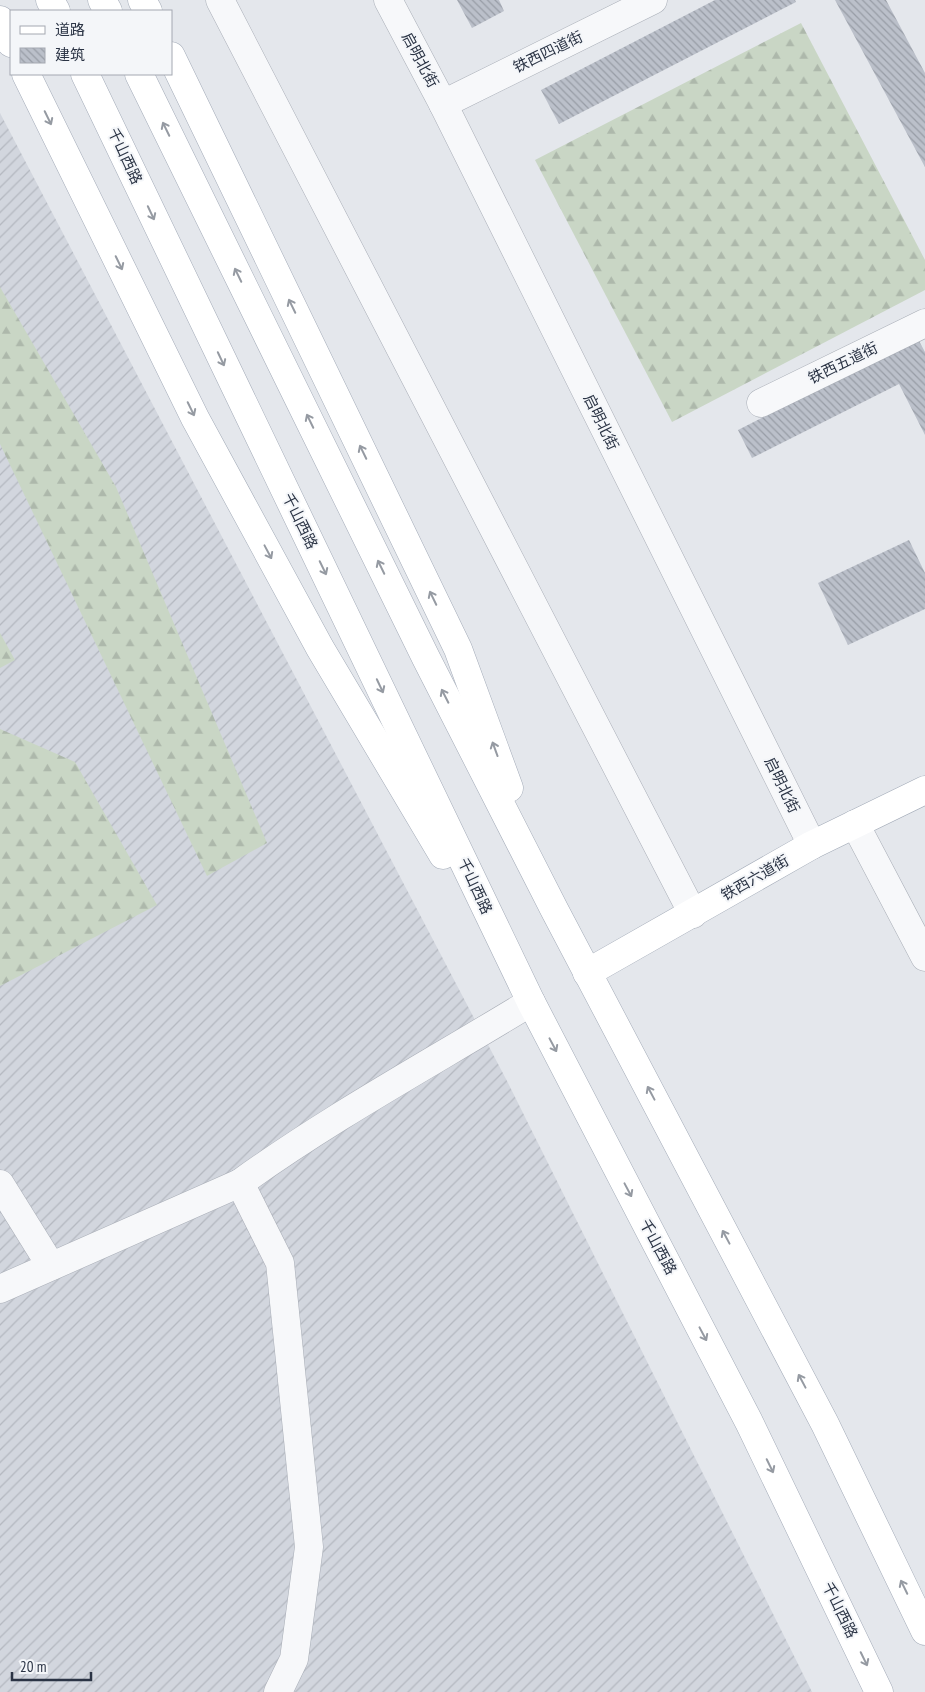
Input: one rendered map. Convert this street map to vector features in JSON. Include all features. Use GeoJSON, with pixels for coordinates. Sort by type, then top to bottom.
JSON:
{"type":"FeatureCollection","features":[{"type":"Feature","properties":{"kind":"main road"},"geometry":{"type":"LineString","coordinates":[[0,20],[10,41]]}},
{"type":"Feature","properties":{"kind":"main road"},"geometry":{"type":"LineString","coordinates":[[172,58],[458,649],[554,909]]}},
{"type":"Feature","properties":{"kind":"main road"},"geometry":{"type":"LineString","coordinates":[[26,75],[195,418],[315,640],[531,1002]]}},
{"type":"Feature","properties":{"kind":"main road","name":"千山西路"},"geometry":{"type":"LineString","coordinates":[[85,75],[531,1002],[749,1422],[879,1692]]}},
{"type":"Feature","properties":{"kind":"main road"},"geometry":{"type":"LineString","coordinates":[[139,75],[426,658],[587,973],[825,1424],[925,1631]]}},
{"type":"Feature","properties":{"kind":"main road","name":"铁西六道街"},"geometry":{"type":"LineString","coordinates":[[587,973],[812,845],[925,790]]}},
{"type":"Feature","properties":{"kind":"street"},"geometry":{"type":"LineString","coordinates":[[220,0],[693,914]]}},
{"type":"Feature","properties":{"kind":"street","name":"启明北街"},"geometry":{"type":"LineString","coordinates":[[388,0],[443,104],[812,845]]}},
{"type":"Feature","properties":{"kind":"street","name":"铁西四道街"},"geometry":{"type":"LineString","coordinates":[[443,104],[653,0]]}},
{"type":"Feature","properties":{"kind":"street","name":"铁西五道街"},"geometry":{"type":"LineString","coordinates":[[761,403],[925,323]]}},
{"type":"Feature","properties":{"kind":"street"},"geometry":{"type":"LineString","coordinates":[[855,824],[925,957]]}},
{"type":"Feature","properties":{"kind":"street"},"geometry":{"type":"LineString","coordinates":[[0,1288],[240,1183],[391,1085],[437,1060],[531,1002]]}},
{"type":"Feature","properties":{"kind":"street"},"geometry":{"type":"LineString","coordinates":[[240,1183],[280,1263],[309,1547],[294,1659],[278,1692]]}},
{"type":"Feature","properties":{"kind":"street"},"geometry":{"type":"LineString","coordinates":[[0,1184],[51,1266]]}},
{"type":"Feature","properties":{"kind":"shaded area"},"geometry":{"type":"Polygon","coordinates":[[[0,113],[507,1081],[812,1692],[0,1692],[0,113]]]}},
{"type":"Feature","properties":{"kind":"green space"},"geometry":{"type":"Polygon","coordinates":[[[801,23],[925,260],[925,290],[672,422],[535,160],[801,23]]]}},
{"type":"Feature","properties":{"kind":"green space"},"geometry":{"type":"Polygon","coordinates":[[[0,287],[116,487],[267,843],[207,876],[0,444],[0,287]]]}},
{"type":"Feature","properties":{"kind":"green space"},"geometry":{"type":"Polygon","coordinates":[[[0,633],[15,660],[0,668],[0,633]]]}},
{"type":"Feature","properties":{"kind":"green space"},"geometry":{"type":"Polygon","coordinates":[[[0,729],[75,762],[157,905],[0,986],[0,729]]]}},
{"type":"Feature","properties":{"kind":"building"},"geometry":{"type":"Polygon","coordinates":[[[457,0],[499,0],[504,11],[472,28],[457,0]]]}},
{"type":"Feature","properties":{"kind":"building"},"geometry":{"type":"Polygon","coordinates":[[[715,0],[795,0],[796,2],[559,124],[541,90],[715,0]]]}},
{"type":"Feature","properties":{"kind":"building"},"geometry":{"type":"Polygon","coordinates":[[[835,0],[886,0],[925,73],[925,167],[835,0]]]}},
{"type":"Feature","properties":{"kind":"building"},"geometry":{"type":"Polygon","coordinates":[[[918,339],[925,352],[925,435],[899,384],[752,458],[738,430],[918,339]]]}},
{"type":"Feature","properties":{"kind":"building"},"geometry":{"type":"Polygon","coordinates":[[[909,540],[925,573],[925,609],[848,645],[818,583],[909,540]]]}}]}
